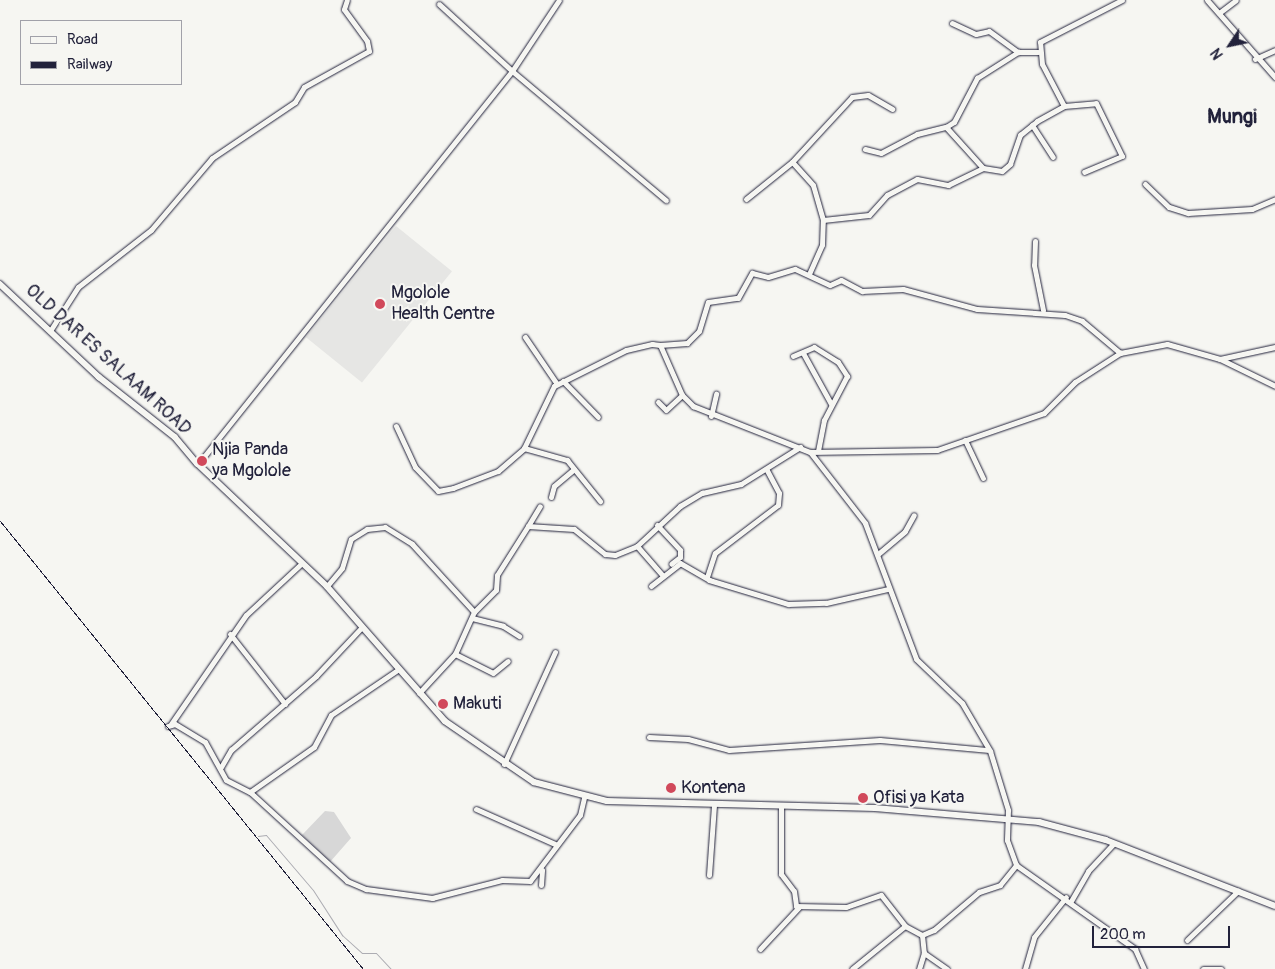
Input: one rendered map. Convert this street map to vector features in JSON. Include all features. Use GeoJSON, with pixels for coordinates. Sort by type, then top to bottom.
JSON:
{"type":"FeatureCollection","features":[{"type":"Feature","properties":{"kind":"street"},"geometry":{"type":"LineString","coordinates":[[50,330],[78,286],[151,230],[212,158],[295,102],[304,87],[369,51],[344,9],[348,0]]}},
{"type":"Feature","properties":{"kind":"street"},"geometry":{"type":"LineString","coordinates":[[198,464],[512,72],[559,0]]}},
{"type":"Feature","properties":{"kind":"street"},"geometry":{"type":"LineString","coordinates":[[1038,52],[1044,39],[1087,22],[1122,0]]}},
{"type":"Feature","properties":{"kind":"street"},"geometry":{"type":"LineString","coordinates":[[1207,0],[1255,59],[1275,77]]}},
{"type":"Feature","properties":{"kind":"street"},"geometry":{"type":"LineString","coordinates":[[1219,13],[1236,0]]}},
{"type":"Feature","properties":{"kind":"street"},"geometry":{"type":"LineString","coordinates":[[439,4],[512,72],[666,200]]}},
{"type":"Feature","properties":{"kind":"street"},"geometry":{"type":"LineString","coordinates":[[952,23],[976,34],[989,31],[1018,52]]}},
{"type":"Feature","properties":{"kind":"street"},"geometry":{"type":"LineString","coordinates":[[1255,59],[1275,50]]}},
{"type":"Feature","properties":{"kind":"street"},"geometry":{"type":"LineString","coordinates":[[865,149],[881,153],[917,134],[946,127],[954,122],[977,78],[1018,52],[1038,52]]}},
{"type":"Feature","properties":{"kind":"street"},"geometry":{"type":"LineString","coordinates":[[1038,52],[1064,106]]}},
{"type":"Feature","properties":{"kind":"street"},"geometry":{"type":"LineString","coordinates":[[746,199],[792,162],[852,97],[868,95],[892,109]]}},
{"type":"Feature","properties":{"kind":"street"},"geometry":{"type":"LineString","coordinates":[[823,220],[869,215],[887,195],[917,179],[948,185],[983,168],[1006,169],[1020,135],[1032,125],[1064,106],[1096,104],[1122,154],[1084,172]]}},
{"type":"Feature","properties":{"kind":"street"},"geometry":{"type":"LineString","coordinates":[[1032,125],[1053,157]]}},
{"type":"Feature","properties":{"kind":"street"},"geometry":{"type":"LineString","coordinates":[[946,127],[983,168]]}},
{"type":"Feature","properties":{"kind":"street"},"geometry":{"type":"LineString","coordinates":[[792,162],[814,185],[823,220],[822,245],[809,274]]}},
{"type":"Feature","properties":{"kind":"street"},"geometry":{"type":"LineString","coordinates":[[1145,184],[1169,207],[1188,213],[1252,209],[1275,199]]}},
{"type":"Feature","properties":{"kind":"street"},"geometry":{"type":"LineString","coordinates":[[1034,241],[1034,264],[1043,310]]}},
{"type":"Feature","properties":{"kind":"street"},"geometry":{"type":"LineString","coordinates":[[396,426],[413,465],[440,492],[498,471],[524,448],[560,383],[626,350],[687,343],[699,331],[708,302],[738,298],[752,273],[768,276],[795,269],[830,285],[841,280],[862,290],[910,290],[977,309],[1043,310],[1082,321],[1120,353]]}},
{"type":"Feature","properties":{"kind":"street","name":"OLD DAR ES SALAAM ROAD"},"geometry":{"type":"LineString","coordinates":[[0,284],[99,377],[175,437],[198,464],[327,586],[419,694],[454,730],[534,782],[584,797],[714,805],[781,805],[1008,817],[1114,843],[1275,906]]}},
{"type":"Feature","properties":{"kind":"street"},"geometry":{"type":"LineString","coordinates":[[525,337],[560,383],[598,418]]}},
{"type":"Feature","properties":{"kind":"street"},"geometry":{"type":"LineString","coordinates":[[810,452],[828,448],[830,454],[937,450],[1044,413],[1075,382],[1120,353],[1167,344],[1220,359],[1275,386]]}},
{"type":"Feature","properties":{"kind":"street"},"geometry":{"type":"LineString","coordinates":[[660,345],[682,395],[711,416],[810,452],[859,513],[878,554],[888,589],[921,666],[962,703],[988,750],[1008,817],[1007,840],[1016,865],[1066,897],[1135,949],[1144,969]]}},
{"type":"Feature","properties":{"kind":"street"},"geometry":{"type":"LineString","coordinates":[[793,356],[814,347],[842,367],[847,379],[831,404],[818,450]]}},
{"type":"Feature","properties":{"kind":"street"},"geometry":{"type":"LineString","coordinates":[[1220,359],[1275,347]]}},
{"type":"Feature","properties":{"kind":"street"},"geometry":{"type":"LineString","coordinates":[[803,352],[831,404]]}},
{"type":"Feature","properties":{"kind":"street"},"geometry":{"type":"LineString","coordinates":[[711,416],[716,394]]}},
{"type":"Feature","properties":{"kind":"street"},"geometry":{"type":"LineString","coordinates":[[658,402],[666,410],[682,395]]}},
{"type":"Feature","properties":{"kind":"street"},"geometry":{"type":"LineString","coordinates":[[965,440],[983,478]]}},
{"type":"Feature","properties":{"kind":"street"},"geometry":{"type":"LineString","coordinates":[[524,448],[560,457],[574,470],[600,501]]}},
{"type":"Feature","properties":{"kind":"street"},"geometry":{"type":"LineString","coordinates":[[528,526],[574,529],[605,554],[637,546],[657,525],[702,493],[741,484],[767,470],[800,448]]}},
{"type":"Feature","properties":{"kind":"street"},"geometry":{"type":"LineString","coordinates":[[551,497],[554,486],[574,470]]}},
{"type":"Feature","properties":{"kind":"street"},"geometry":{"type":"LineString","coordinates":[[706,578],[715,554],[778,505],[779,493],[767,470]]}},
{"type":"Feature","properties":{"kind":"street"},"geometry":{"type":"LineString","coordinates":[[419,694],[455,654],[474,612],[496,590],[497,575],[540,506]]}},
{"type":"Feature","properties":{"kind":"street"},"geometry":{"type":"LineString","coordinates":[[878,554],[905,531],[914,515]]}},
{"type":"Feature","properties":{"kind":"street"},"geometry":{"type":"LineString","coordinates":[[657,525],[680,550],[680,558],[671,564]]}},
{"type":"Feature","properties":{"kind":"street"},"geometry":{"type":"LineString","coordinates":[[327,586],[342,568],[351,539],[367,529],[385,527],[412,544],[474,612]]}},
{"type":"Feature","properties":{"kind":"street"},"geometry":{"type":"LineString","coordinates":[[637,546],[662,576]]}},
{"type":"Feature","properties":{"kind":"street"},"geometry":{"type":"LineString","coordinates":[[302,563],[230,634],[169,725],[205,742],[221,767],[226,780],[250,792],[356,887],[432,898],[502,880],[530,881],[542,870],[555,844],[580,815],[584,797]]}},
{"type":"Feature","properties":{"kind":"street"},"geometry":{"type":"LineString","coordinates":[[651,586],[680,563],[706,578],[788,604],[826,603],[888,589]]}},
{"type":"Feature","properties":{"kind":"street"},"geometry":{"type":"LineString","coordinates":[[472,618],[503,626],[519,636]]}},
{"type":"Feature","properties":{"kind":"street"},"geometry":{"type":"LineString","coordinates":[[221,767],[231,750],[285,704],[362,627]]}},
{"type":"Feature","properties":{"kind":"street"},"geometry":{"type":"LineString","coordinates":[[230,634],[285,704]]}},
{"type":"Feature","properties":{"kind":"street"},"geometry":{"type":"LineString","coordinates":[[504,764],[555,652]]}},
{"type":"Feature","properties":{"kind":"street"},"geometry":{"type":"LineString","coordinates":[[455,654],[492,673],[508,661]]}},
{"type":"Feature","properties":{"kind":"street"},"geometry":{"type":"LineString","coordinates":[[250,792],[314,747],[331,715],[399,669]]}},
{"type":"Feature","properties":{"kind":"street"},"geometry":{"type":"LineString","coordinates":[[649,737],[688,739],[729,750],[880,740],[988,750]]}},
{"type":"Feature","properties":{"kind":"street"},"geometry":{"type":"LineString","coordinates":[[709,874],[714,805]]}},
{"type":"Feature","properties":{"kind":"street"},"geometry":{"type":"LineString","coordinates":[[781,805],[781,874],[792,887],[799,907]]}},
{"type":"Feature","properties":{"kind":"street"},"geometry":{"type":"LineString","coordinates":[[476,809],[555,844]]}},
{"type":"Feature","properties":{"kind":"street"},"geometry":{"type":"LineString","coordinates":[[1071,901],[1088,871],[1114,843]]}},
{"type":"Feature","properties":{"kind":"street"},"geometry":{"type":"LineString","coordinates":[[922,935],[934,930],[979,892],[1000,885],[1016,865]]}},
{"type":"Feature","properties":{"kind":"street"},"geometry":{"type":"LineString","coordinates":[[541,885],[542,870]]}},
{"type":"Feature","properties":{"kind":"street"},"geometry":{"type":"LineString","coordinates":[[1187,940],[1238,891]]}},
{"type":"Feature","properties":{"kind":"street"},"geometry":{"type":"LineString","coordinates":[[760,949],[799,907],[846,907],[881,895],[905,926],[922,935]]}},
{"type":"Feature","properties":{"kind":"street"},"geometry":{"type":"LineString","coordinates":[[1025,969],[1034,937],[1066,897]]}},
{"type":"Feature","properties":{"kind":"street"},"geometry":{"type":"LineString","coordinates":[[852,969],[905,926]]}},
{"type":"Feature","properties":{"kind":"street"},"geometry":{"type":"LineString","coordinates":[[919,969],[924,953],[922,935]]}},
{"type":"Feature","properties":{"kind":"street"},"geometry":{"type":"LineString","coordinates":[[924,953],[947,969]]}},
{"type":"Feature","properties":{"kind":"street"},"geometry":{"type":"LineString","coordinates":[[1203,969],[1221,969]]}},
{"type":"Feature","properties":{"kind":"shaded area","name":"Mgolole Health Centre"},"geometry":{"type":"Polygon","coordinates":[[[396,226],[452,271],[362,382],[306,337],[396,226]]]}},
{"type":"Feature","properties":{"kind":"shaded area"},"geometry":{"type":"Polygon","coordinates":[[[325,811],[334,812],[351,838],[330,862],[302,835],[325,811]]]}},
{"type":"Feature","properties":{"kind":"waterway"},"geometry":{"type":"LineString","coordinates":[[258,836],[266,835],[313,890],[342,935],[362,953],[376,953],[391,969]]}},
{"type":"Feature","properties":{"kind":"railway"},"geometry":{"type":"LineString","coordinates":[[0,521],[363,969]]}},
{"type":"Feature","properties":{"kind":"place","name":"Mgolole Health Centre"},"geometry":{"type":"Point","coordinates":[380,304]}},
{"type":"Feature","properties":{"kind":"place","name":"Njia Panda ya Mgolole"},"geometry":{"type":"Point","coordinates":[202,461]}},
{"type":"Feature","properties":{"kind":"place","name":"Makuti"},"geometry":{"type":"Point","coordinates":[443,704]}},
{"type":"Feature","properties":{"kind":"place","name":"Kontena"},"geometry":{"type":"Point","coordinates":[671,788]}},
{"type":"Feature","properties":{"kind":"place","name":"Ofisi ya Kata"},"geometry":{"type":"Point","coordinates":[863,798]}},
{"type":"Feature","properties":{"kind":"district","name":"Mungi"},"geometry":{"type":"Point","coordinates":[1232,116]}}]}
